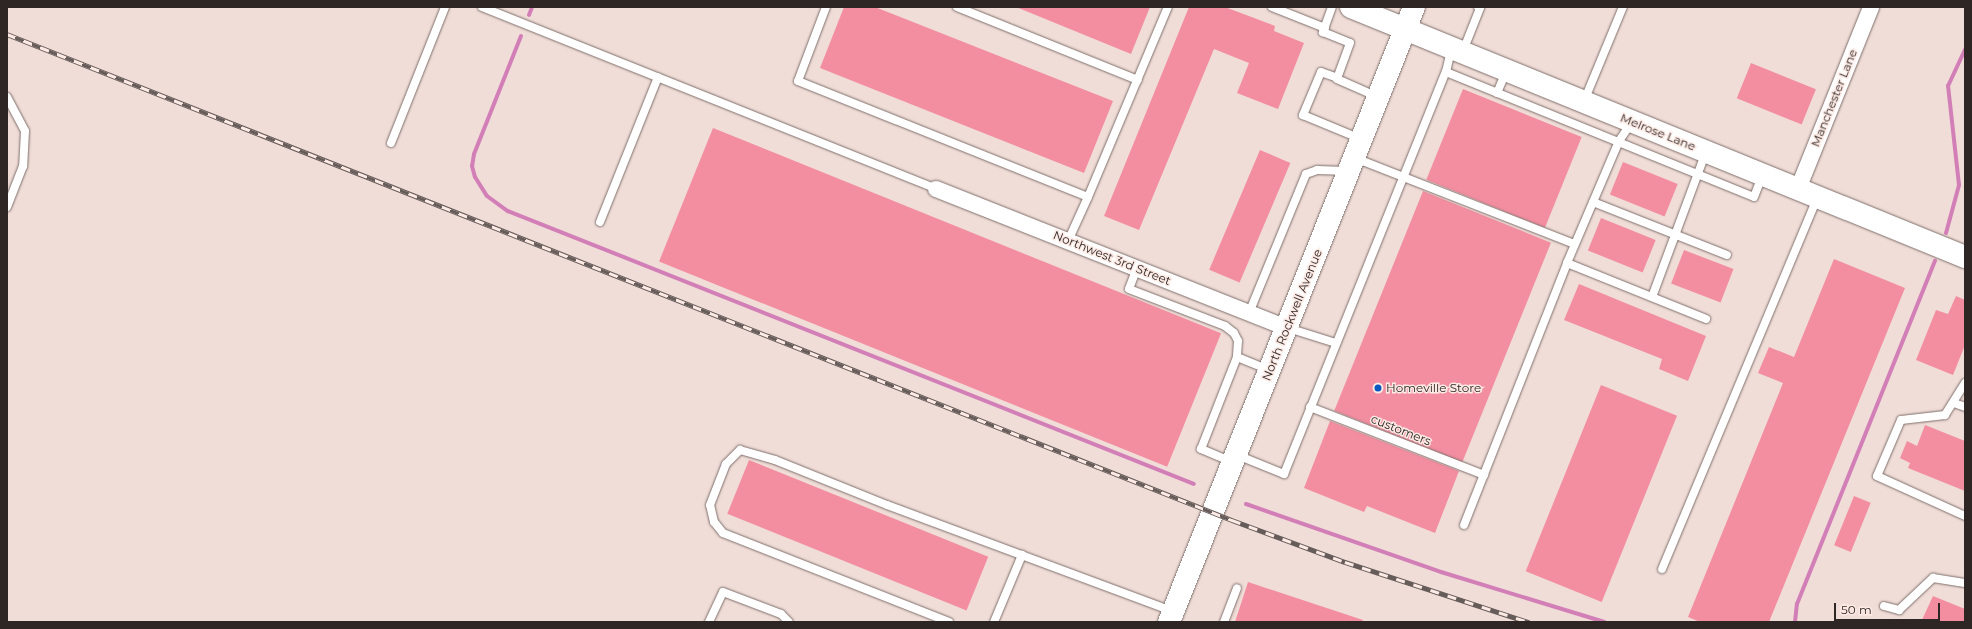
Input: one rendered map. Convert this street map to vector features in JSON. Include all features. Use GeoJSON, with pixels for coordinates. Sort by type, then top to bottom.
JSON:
{"type":"FeatureCollection","features":[{"type":"Feature","properties":{"kind":"street","name":"Melrose Lane"},"geometry":{"type":"LineString","coordinates":[[1352,7],[1965,257]]}},
{"type":"Feature","properties":{"kind":"street","name":"North Rockwell Avenue"},"geometry":{"type":"LineString","coordinates":[[1171,617],[1414,7]]}},
{"type":"Feature","properties":{"kind":"street","name":"Manchester Lane"},"geometry":{"type":"LineString","coordinates":[[1798,189],[1871,7]]}},
{"type":"Feature","properties":{"kind":"street","name":"Northwest 3rd Street"},"geometry":{"type":"LineString","coordinates":[[936,189],[1287,328]]}},
{"type":"Feature","properties":{"kind":"lane"},"geometry":{"type":"LineString","coordinates":[[391,143],[445,7]]}},
{"type":"Feature","properties":{"kind":"lane"},"geometry":{"type":"LineString","coordinates":[[482,7],[936,189]]}},
{"type":"Feature","properties":{"kind":"lane"},"geometry":{"type":"LineString","coordinates":[[826,7],[798,81],[1088,197]]}},
{"type":"Feature","properties":{"kind":"lane"},"geometry":{"type":"LineString","coordinates":[[957,7],[1138,80]]}},
{"type":"Feature","properties":{"kind":"lane"},"geometry":{"type":"LineString","coordinates":[[1068,241],[1168,7]]}},
{"type":"Feature","properties":{"kind":"lane"},"geometry":{"type":"LineString","coordinates":[[1272,7],[1325,28]]}},
{"type":"Feature","properties":{"kind":"lane"},"geometry":{"type":"LineString","coordinates":[[1332,7],[1323,32],[1350,43],[1338,78]]}},
{"type":"Feature","properties":{"kind":"lane"},"geometry":{"type":"LineString","coordinates":[[1137,268],[1128,289],[1225,326],[1234,333],[1238,341],[1237,357],[1201,449],[1284,474],[1403,175],[1446,72],[1480,8],[1478,7]]}},
{"type":"Feature","properties":{"kind":"lane"},"geometry":{"type":"LineString","coordinates":[[1584,102],[1623,7]]}},
{"type":"Feature","properties":{"kind":"lane"},"geometry":{"type":"LineString","coordinates":[[1497,93],[1507,70]]}},
{"type":"Feature","properties":{"kind":"lane"},"geometry":{"type":"LineString","coordinates":[[1378,97],[1338,78],[1321,72],[1303,115],[1355,156],[1575,244]]}},
{"type":"Feature","properties":{"kind":"lane"},"geometry":{"type":"LineString","coordinates":[[1446,72],[1619,140],[1754,197],[1763,174]]}},
{"type":"Feature","properties":{"kind":"lane"},"geometry":{"type":"LineString","coordinates":[[600,222],[658,77]]}},
{"type":"Feature","properties":{"kind":"lane"},"geometry":{"type":"LineString","coordinates":[[7,97],[25,131],[23,166],[7,207]]}},
{"type":"Feature","properties":{"kind":"lane"},"geometry":{"type":"LineString","coordinates":[[1464,525],[1567,263],[1619,140],[1633,121]]}},
{"type":"Feature","properties":{"kind":"lane"},"geometry":{"type":"LineString","coordinates":[[1652,297],[1706,151]]}},
{"type":"Feature","properties":{"kind":"lane"},"geometry":{"type":"LineString","coordinates":[[1249,313],[1306,174],[1355,156]]}},
{"type":"Feature","properties":{"kind":"lane"},"geometry":{"type":"LineString","coordinates":[[1662,569],[1818,197]]}},
{"type":"Feature","properties":{"kind":"lane"},"geometry":{"type":"LineString","coordinates":[[1593,202],[1727,254]]}},
{"type":"Feature","properties":{"kind":"lane"},"geometry":{"type":"LineString","coordinates":[[1567,263],[1706,318]]}},
{"type":"Feature","properties":{"kind":"lane"},"geometry":{"type":"LineString","coordinates":[[1287,328],[1336,344]]}},
{"type":"Feature","properties":{"kind":"lane"},"geometry":{"type":"LineString","coordinates":[[1237,357],[1270,370]]}},
{"type":"Feature","properties":{"kind":"lane"},"geometry":{"type":"LineString","coordinates":[[1965,383],[1954,403],[1945,415],[1901,420],[1877,476],[1965,516]]}},
{"type":"Feature","properties":{"kind":"lane"},"geometry":{"type":"LineString","coordinates":[[1954,403],[1965,407]]}},
{"type":"Feature","properties":{"kind":"lane","name":"customers"},"geometry":{"type":"LineString","coordinates":[[1310,407],[1484,475]]}},
{"type":"Feature","properties":{"kind":"lane"},"geometry":{"type":"LineString","coordinates":[[949,622],[723,533],[714,522],[710,505],[726,464],[740,450],[775,460],[887,505],[1022,555],[1171,617]]}},
{"type":"Feature","properties":{"kind":"lane"},"geometry":{"type":"LineString","coordinates":[[994,622],[1022,555]]}},
{"type":"Feature","properties":{"kind":"lane"},"geometry":{"type":"LineString","coordinates":[[1884,606],[1899,610],[1933,578],[1965,582]]}},
{"type":"Feature","properties":{"kind":"lane"},"geometry":{"type":"LineString","coordinates":[[1224,622],[1236,588]]}},
{"type":"Feature","properties":{"kind":"lane"},"geometry":{"type":"LineString","coordinates":[[709,622],[723,592],[781,614],[789,622]]}},
{"type":"Feature","properties":{"kind":"building"},"geometry":{"type":"Polygon","coordinates":[[[844,7],[875,7],[1113,101],[1084,173],[820,68],[844,7]]]}},
{"type":"Feature","properties":{"kind":"building"},"geometry":{"type":"Polygon","coordinates":[[[1016,7],[1150,7],[1131,54],[1016,7]]]}},
{"type":"Feature","properties":{"kind":"building"},"geometry":{"type":"Polygon","coordinates":[[[1189,7],[1225,7],[1275,26],[1274,31],[1304,43],[1278,109],[1237,93],[1249,63],[1214,49],[1139,230],[1104,216],[1189,7]]]}},
{"type":"Feature","properties":{"kind":"building"},"geometry":{"type":"Polygon","coordinates":[[[1751,63],[1816,89],[1802,124],[1737,98],[1751,63]]]}},
{"type":"Feature","properties":{"kind":"building"},"geometry":{"type":"Polygon","coordinates":[[[1463,89],[1582,137],[1545,228],[1426,180],[1463,89]]]}},
{"type":"Feature","properties":{"kind":"building"},"geometry":{"type":"Polygon","coordinates":[[[713,128],[1221,333],[1167,467],[659,262],[713,128]]]}},
{"type":"Feature","properties":{"kind":"building"},"geometry":{"type":"Polygon","coordinates":[[[1260,150],[1290,163],[1240,283],[1209,270],[1260,150]]]}},
{"type":"Feature","properties":{"kind":"building"},"geometry":{"type":"Polygon","coordinates":[[[1623,162],[1678,184],[1665,217],[1610,194],[1623,162]]]}},
{"type":"Feature","properties":{"kind":"building"},"geometry":{"type":"Polygon","coordinates":[[[1423,191],[1551,243],[1462,462],[1334,411],[1423,191]]]}},
{"type":"Feature","properties":{"kind":"building"},"geometry":{"type":"Polygon","coordinates":[[[1601,218],[1656,240],[1643,273],[1588,250],[1601,218]]]}},
{"type":"Feature","properties":{"kind":"building"},"geometry":{"type":"Polygon","coordinates":[[[1684,250],[1733,269],[1721,303],[1671,284],[1684,250]]]}},
{"type":"Feature","properties":{"kind":"building"},"geometry":{"type":"Polygon","coordinates":[[[1834,259],[1905,288],[1769,622],[1700,622],[1688,617],[1783,383],[1758,373],[1769,347],[1794,357],[1834,259]]]}},
{"type":"Feature","properties":{"kind":"building"},"geometry":{"type":"Polygon","coordinates":[[[1579,284],[1706,336],[1688,381],[1659,369],[1662,359],[1564,320],[1579,284]]]}},
{"type":"Feature","properties":{"kind":"building"},"geometry":{"type":"Polygon","coordinates":[[[1956,296],[1965,300],[1965,345],[1953,375],[1916,360],[1936,310],[1948,314],[1956,296]]]}},
{"type":"Feature","properties":{"kind":"building"},"geometry":{"type":"Polygon","coordinates":[[[1601,385],[1677,416],[1602,602],[1526,571],[1601,385]]]}},
{"type":"Feature","properties":{"kind":"building"},"geometry":{"type":"Polygon","coordinates":[[[1330,421],[1459,471],[1435,533],[1367,506],[1364,512],[1304,488],[1330,421]]]}},
{"type":"Feature","properties":{"kind":"building"},"geometry":{"type":"Polygon","coordinates":[[[1925,425],[1965,441],[1965,491],[1908,468],[1910,463],[1900,458],[1907,441],[1917,446],[1925,425]]]}},
{"type":"Feature","properties":{"kind":"building"},"geometry":{"type":"Polygon","coordinates":[[[749,460],[988,557],[966,610],[727,514],[749,460]]]}},
{"type":"Feature","properties":{"kind":"building"},"geometry":{"type":"Polygon","coordinates":[[[1854,496],[1871,503],[1851,552],[1834,545],[1854,496]]]}},
{"type":"Feature","properties":{"kind":"building"},"geometry":{"type":"Polygon","coordinates":[[[1248,582],[1363,620],[1362,622],[1235,622],[1248,582]]]}},
{"type":"Feature","properties":{"kind":"building"},"geometry":{"type":"Polygon","coordinates":[[[1933,596],[1965,609],[1965,622],[1921,622],[1933,596]]]}},
{"type":"Feature","properties":{"kind":"waterway"},"geometry":{"type":"LineString","coordinates":[[529,15],[532,7]]}},
{"type":"Feature","properties":{"kind":"waterway"},"geometry":{"type":"LineString","coordinates":[[521,36],[474,154],[472,166],[475,177],[487,196],[508,211],[1194,484]]}},
{"type":"Feature","properties":{"kind":"waterway"},"geometry":{"type":"LineString","coordinates":[[1946,233],[1959,185],[1948,86],[1965,50]]}},
{"type":"Feature","properties":{"kind":"waterway"},"geometry":{"type":"LineString","coordinates":[[1795,622],[1797,604],[1935,261]]}},
{"type":"Feature","properties":{"kind":"waterway"},"geometry":{"type":"LineString","coordinates":[[1246,504],[1441,572],[1605,622]]}},
{"type":"Feature","properties":{"kind":"railway"},"geometry":{"type":"LineString","coordinates":[[7,34],[1232,520],[1345,562],[1529,622]]}},
{"type":"Feature","properties":{"kind":"place","name":"Homeville Store"},"geometry":{"type":"Point","coordinates":[1378,388]}}]}
